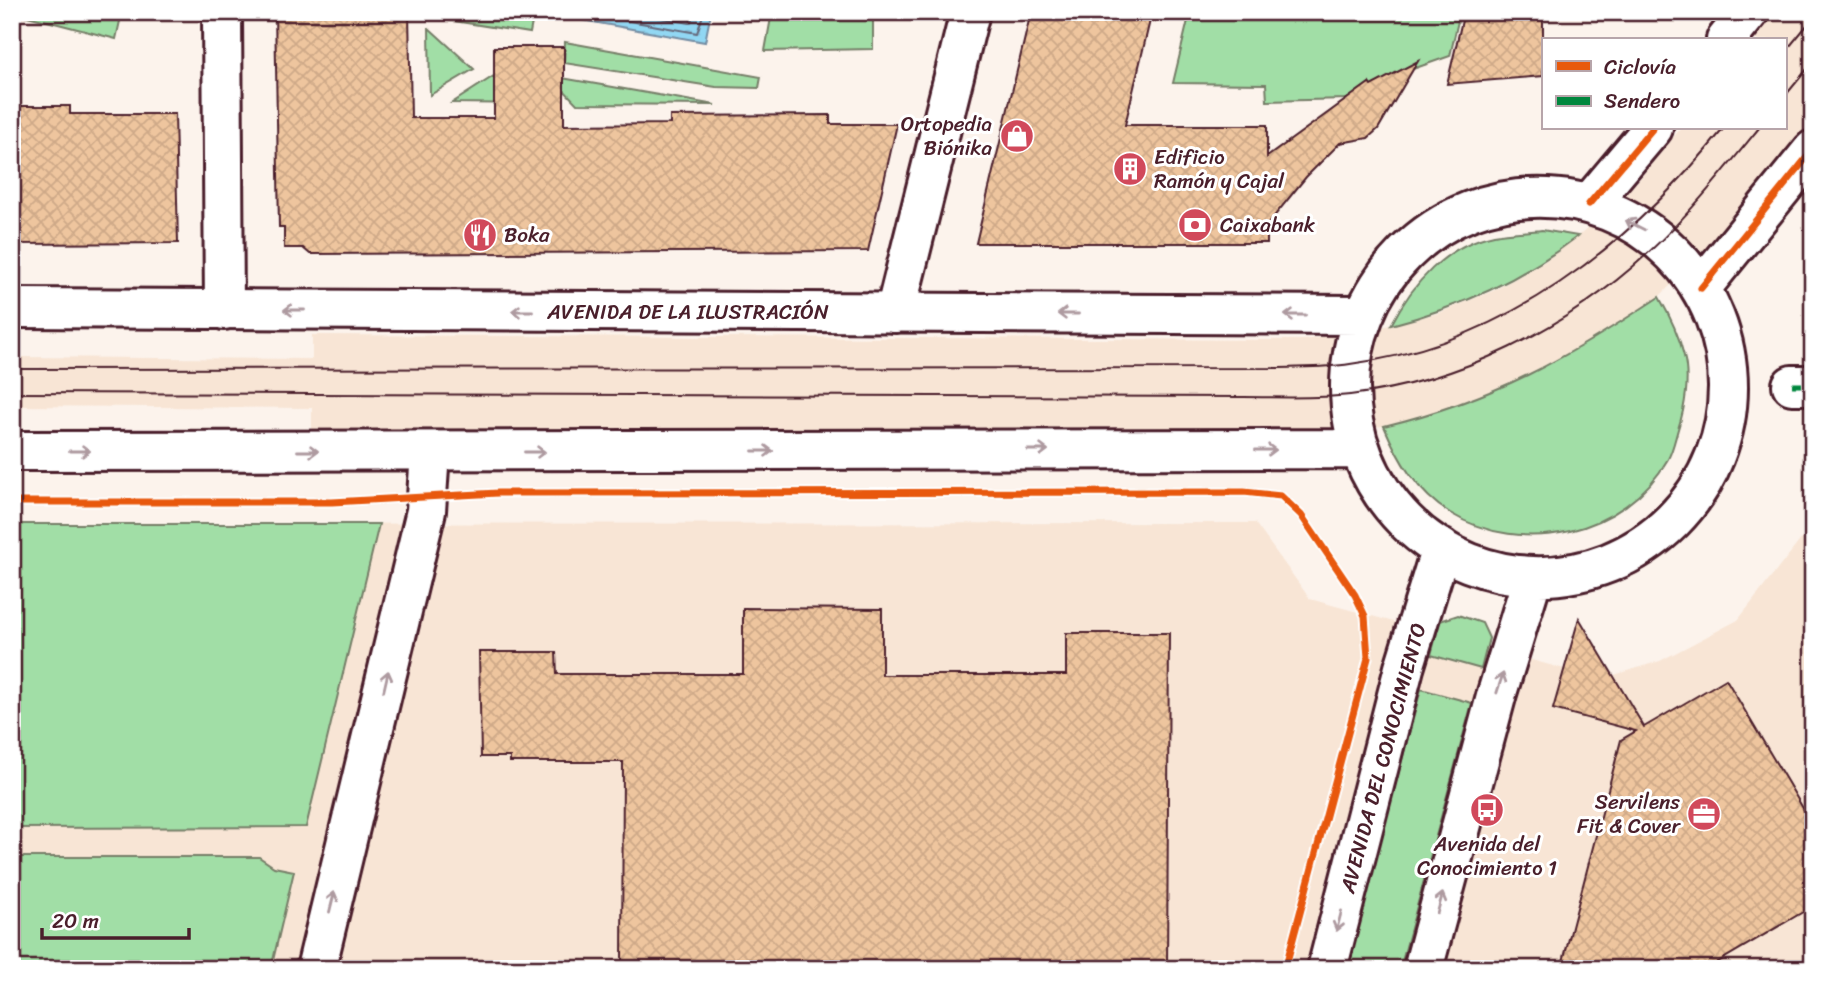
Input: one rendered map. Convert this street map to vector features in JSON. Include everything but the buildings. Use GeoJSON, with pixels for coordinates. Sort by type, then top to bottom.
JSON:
{"type":"FeatureCollection","features":[{"type":"Feature","properties":{"kind":"main road"},"geometry":{"type":"LineString","coordinates":[[222,12],[224,310]]}},
{"type":"Feature","properties":{"kind":"main road"},"geometry":{"type":"LineString","coordinates":[[895,313],[970,12]]}},
{"type":"Feature","properties":{"kind":"main road"},"geometry":{"type":"LineString","coordinates":[[1728,38],[1749,12]]}},
{"type":"Feature","properties":{"kind":"main road"},"geometry":{"type":"LineString","coordinates":[[1589,204],[1651,130]]}},
{"type":"Feature","properties":{"kind":"main road"},"geometry":{"type":"LineString","coordinates":[[1701,288],[1813,150]]}},
{"type":"Feature","properties":{"kind":"main road"},"geometry":{"type":"LineString","coordinates":[[1521,199],[1555,199],[1589,204],[1636,224],[1655,237],[1683,263],[1701,288],[1717,320],[1726,355],[1729,390],[1724,430],[1711,467],[1690,501],[1663,530],[1634,550],[1602,565],[1568,573],[1533,576],[1485,568],[1441,548],[1415,529],[1392,506],[1374,479],[1360,449],[1350,379],[1355,340],[1363,315],[1380,285],[1401,258],[1426,235],[1455,218],[1487,205],[1521,199]]}},
{"type":"Feature","properties":{"kind":"main road","name":"AVENIDA DE LA ILUSTRACIÓN"},"geometry":{"type":"LineString","coordinates":[[12,308],[1363,315]]}},
{"type":"Feature","properties":{"kind":"main road"},"geometry":{"type":"LineString","coordinates":[[12,451],[430,453],[1360,449]]}},
{"type":"Feature","properties":{"kind":"main road"},"geometry":{"type":"LineString","coordinates":[[316,969],[426,511],[430,453]]}},
{"type":"Feature","properties":{"kind":"main road","name":"AVENIDA DEL CONOCIMIENTO"},"geometry":{"type":"LineString","coordinates":[[1327,969],[1404,668],[1441,548]]}},
{"type":"Feature","properties":{"kind":"main road"},"geometry":{"type":"LineString","coordinates":[[1423,969],[1497,693],[1533,576]]}},
{"type":"Feature","properties":{"kind":"shaded area"},"geometry":{"type":"Polygon","coordinates":[[[1777,12],[1813,12],[1813,118],[1712,243],[1659,297],[1557,363],[1499,390],[1441,412],[1384,426],[1304,434],[312,430],[312,408],[12,406],[12,357],[312,359],[312,335],[1304,340],[1391,325],[1439,313],[1495,290],[1544,262],[1578,236],[1637,182],[1679,130],[1786,130],[1786,38],[1756,38],[1777,12]]]}},
{"type":"Feature","properties":{"kind":"shaded area"},"geometry":{"type":"Polygon","coordinates":[[[1813,514],[1813,969],[12,969],[12,524],[1255,523],[1310,599],[1601,679],[1660,661],[1738,620],[1809,529],[1813,514]]]}},
{"type":"Feature","properties":{"kind":"green space"},"geometry":{"type":"Polygon","coordinates":[[[12,12],[122,12],[116,39],[12,12]]]}},
{"type":"Feature","properties":{"kind":"green space"},"geometry":{"type":"Polygon","coordinates":[[[428,12],[534,12],[530,33],[428,17],[428,12]]]}},
{"type":"Feature","properties":{"kind":"green space"},"geometry":{"type":"Polygon","coordinates":[[[772,12],[873,12],[873,49],[765,51],[772,12]]]}},
{"type":"Feature","properties":{"kind":"green space"},"geometry":{"type":"Polygon","coordinates":[[[1190,12],[1460,12],[1450,56],[1410,70],[1347,99],[1267,101],[1266,84],[1173,83],[1190,12]]]}},
{"type":"Feature","properties":{"kind":"green space"},"geometry":{"type":"Polygon","coordinates":[[[429,28],[474,69],[430,95],[429,28]]]}},
{"type":"Feature","properties":{"kind":"green space"},"geometry":{"type":"Polygon","coordinates":[[[565,42],[761,77],[759,88],[716,87],[564,63],[565,42]]]}},
{"type":"Feature","properties":{"kind":"green space"},"geometry":{"type":"Polygon","coordinates":[[[497,74],[556,104],[452,103],[497,74]]]}},
{"type":"Feature","properties":{"kind":"green space"},"geometry":{"type":"Polygon","coordinates":[[[562,78],[715,105],[577,104],[558,84],[562,78]]]}},
{"type":"Feature","properties":{"kind":"green space"},"geometry":{"type":"Polygon","coordinates":[[[1542,230],[1578,236],[1535,266],[1466,301],[1391,325],[1420,281],[1446,257],[1477,240],[1494,235],[1542,230]]]}},
{"type":"Feature","properties":{"kind":"green space"},"geometry":{"type":"Polygon","coordinates":[[[1659,297],[1674,326],[1684,356],[1687,374],[1685,402],[1668,459],[1649,485],[1626,506],[1599,521],[1570,531],[1539,535],[1508,534],[1478,526],[1450,513],[1418,485],[1384,426],[1460,403],[1528,375],[1592,340],[1659,297]]]}},
{"type":"Feature","properties":{"kind":"green space"},"geometry":{"type":"Polygon","coordinates":[[[12,524],[379,524],[306,827],[12,828],[12,524]]]}},
{"type":"Feature","properties":{"kind":"green space"},"geometry":{"type":"Polygon","coordinates":[[[1458,615],[1482,623],[1489,638],[1481,669],[1431,655],[1440,621],[1458,615]]]}},
{"type":"Feature","properties":{"kind":"green space"},"geometry":{"type":"Polygon","coordinates":[[[1421,689],[1472,703],[1400,969],[1346,969],[1421,689]]]}},
{"type":"Feature","properties":{"kind":"green space"},"geometry":{"type":"Polygon","coordinates":[[[12,857],[259,857],[274,867],[294,871],[271,969],[12,969],[12,857]]]}},
{"type":"Feature","properties":{"kind":"water"},"geometry":{"type":"Polygon","coordinates":[[[560,12],[711,12],[705,42],[559,16],[560,12]]]}},
{"type":"Feature","properties":{"kind":"tram line"},"geometry":{"type":"LineString","coordinates":[[1786,51],[1813,18]]}},
{"type":"Feature","properties":{"kind":"tram line"},"geometry":{"type":"LineString","coordinates":[[1786,95],[1813,62]]}},
{"type":"Feature","properties":{"kind":"tram line"},"geometry":{"type":"LineString","coordinates":[[12,369],[1276,368],[1341,365],[1406,353],[1460,336],[1511,312],[1560,283],[1648,212],[1722,130]]}},
{"type":"Feature","properties":{"kind":"tram line"},"geometry":{"type":"LineString","coordinates":[[12,393],[1297,398],[1350,395],[1431,378],[1471,364],[1509,348],[1582,306],[1647,254],[1677,224],[1757,130]]}},
{"type":"Feature","properties":{"kind":"marked path"},"geometry":{"type":"LineString","coordinates":[[1792,385],[1813,385]]}},
{"type":"Feature","properties":{"kind":"cycle path"},"geometry":{"type":"LineString","coordinates":[[1589,204],[1651,130]]}},
{"type":"Feature","properties":{"kind":"cycle path"},"geometry":{"type":"LineString","coordinates":[[1701,288],[1813,150]]}},
{"type":"Feature","properties":{"kind":"cycle path"},"geometry":{"type":"LineString","coordinates":[[12,502],[332,502],[498,493],[1244,492],[1281,496],[1301,515],[1355,595],[1365,616],[1368,658],[1285,969]]}},
{"type":"Feature","properties":{"kind":"place","name":"Ortopedia Biónika"},"geometry":{"type":"Point","coordinates":[1017,136]}},
{"type":"Feature","properties":{"kind":"place","name":"Edificio Ramón y Cajal"},"geometry":{"type":"Point","coordinates":[1130,169]}},
{"type":"Feature","properties":{"kind":"place","name":"Caixabank"},"geometry":{"type":"Point","coordinates":[1195,225]}},
{"type":"Feature","properties":{"kind":"place","name":"Boka"},"geometry":{"type":"Point","coordinates":[480,235]}},
{"type":"Feature","properties":{"kind":"place","name":"Avenida del Conocimiento 1"},"geometry":{"type":"Point","coordinates":[1487,810]}},
{"type":"Feature","properties":{"kind":"place","name":"Servilens Fit & Cover"},"geometry":{"type":"Point","coordinates":[1704,814]}}]}
